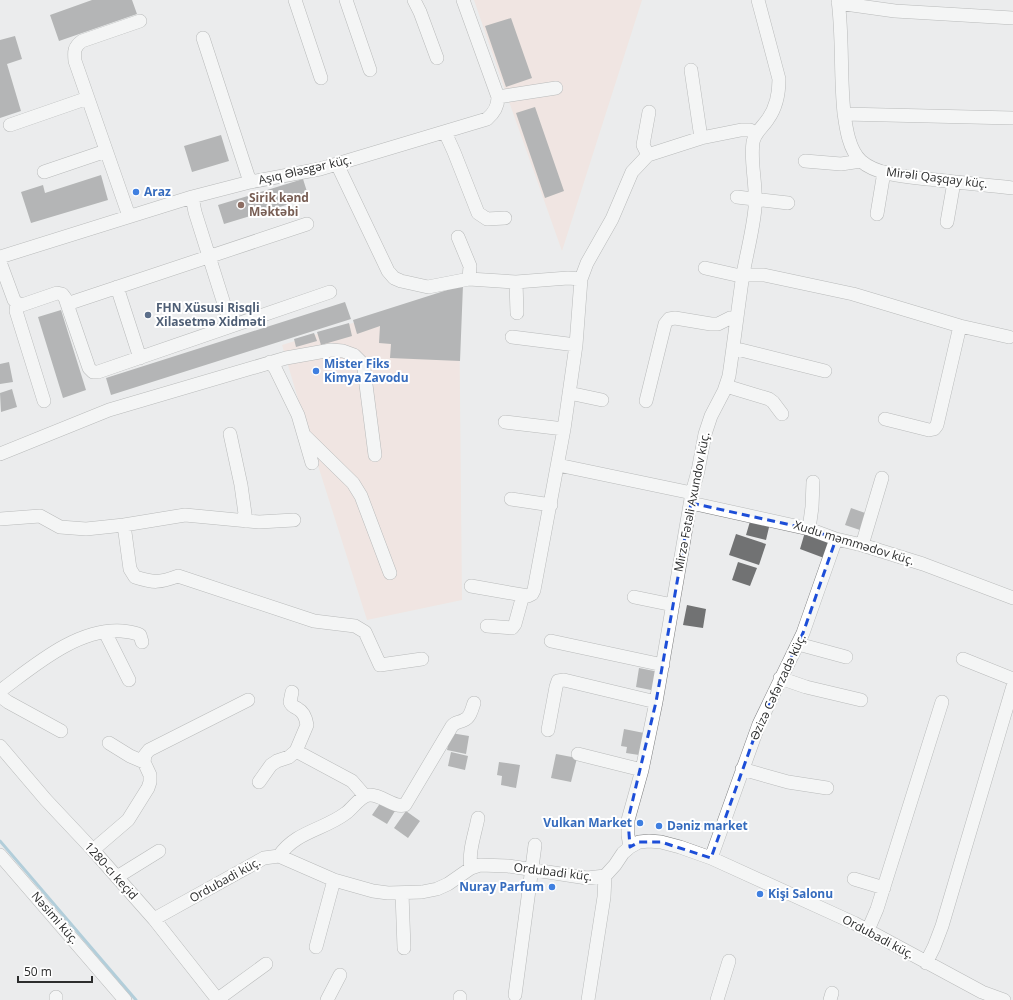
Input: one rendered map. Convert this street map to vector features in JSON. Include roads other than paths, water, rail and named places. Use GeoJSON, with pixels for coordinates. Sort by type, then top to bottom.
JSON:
{"type":"FeatureCollection","features":[{"type":"Feature","properties":{"kind":"street"},"geometry":{"type":"LineString","coordinates":[[295,0],[321,78]]}},
{"type":"Feature","properties":{"kind":"street"},"geometry":{"type":"LineString","coordinates":[[346,0],[370,70]]}},
{"type":"Feature","properties":{"kind":"street"},"geometry":{"type":"LineString","coordinates":[[414,0],[437,58]]}},
{"type":"Feature","properties":{"kind":"street"},"geometry":{"type":"LineString","coordinates":[[463,0],[498,97],[556,88]]}},
{"type":"Feature","properties":{"kind":"street","name":"Mirzə Fətəli Axundov küç."},"geometry":{"type":"LineString","coordinates":[[630,847],[628,820],[642,770],[656,702],[672,605],[705,434],[711,416],[726,386],[733,348],[743,275],[756,199],[752,151],[753,140],[756,133],[768,119],[775,106],[779,88],[779,79],[758,0]]}},
{"type":"Feature","properties":{"kind":"street"},"geometry":{"type":"LineString","coordinates":[[805,162],[841,164],[861,161],[850,144],[844,114],[838,1],[1013,18]]}},
{"type":"Feature","properties":{"kind":"street"},"geometry":{"type":"LineString","coordinates":[[129,216],[75,60],[74,50],[82,41],[140,21]]}},
{"type":"Feature","properties":{"kind":"street"},"geometry":{"type":"LineString","coordinates":[[203,38],[250,182]]}},
{"type":"Feature","properties":{"kind":"street"},"geometry":{"type":"LineString","coordinates":[[691,70],[701,138]]}},
{"type":"Feature","properties":{"kind":"street","name":"Aşıq Ələsgər küç."},"geometry":{"type":"LineString","coordinates":[[0,257],[192,197],[250,182],[337,164],[487,119],[498,104],[498,97]]}},
{"type":"Feature","properties":{"kind":"street"},"geometry":{"type":"LineString","coordinates":[[10,124],[88,98]]}},
{"type":"Feature","properties":{"kind":"street"},"geometry":{"type":"LineString","coordinates":[[648,155],[643,145],[649,112]]}},
{"type":"Feature","properties":{"kind":"street"},"geometry":{"type":"LineString","coordinates":[[844,114],[1013,118]]}},
{"type":"Feature","properties":{"kind":"street"},"geometry":{"type":"LineString","coordinates":[[471,586],[522,595],[532,594],[534,590],[564,429],[576,346],[581,279],[587,263],[612,219],[632,172],[648,155],[701,138],[740,130],[750,130],[756,133]]}},
{"type":"Feature","properties":{"kind":"street"},"geometry":{"type":"LineString","coordinates":[[445,132],[478,213],[486,219],[505,218]]}},
{"type":"Feature","properties":{"kind":"street"},"geometry":{"type":"LineString","coordinates":[[44,172],[106,151]]}},
{"type":"Feature","properties":{"kind":"street","name":"Mirəli Qaşqay küç."},"geometry":{"type":"LineString","coordinates":[[861,161],[884,172],[954,182],[1013,188]]}},
{"type":"Feature","properties":{"kind":"street"},"geometry":{"type":"LineString","coordinates":[[337,164],[388,271],[394,278],[401,282],[428,287],[469,279],[516,282],[568,278],[581,279]]}},
{"type":"Feature","properties":{"kind":"street"},"geometry":{"type":"LineString","coordinates":[[877,214],[884,172]]}},
{"type":"Feature","properties":{"kind":"street"},"geometry":{"type":"LineString","coordinates":[[947,222],[954,182]]}},
{"type":"Feature","properties":{"kind":"street"},"geometry":{"type":"LineString","coordinates":[[192,197],[195,212],[231,326]]}},
{"type":"Feature","properties":{"kind":"street"},"geometry":{"type":"LineString","coordinates":[[736,197],[788,203]]}},
{"type":"Feature","properties":{"kind":"street"},"geometry":{"type":"LineString","coordinates":[[67,304],[307,224]]}},
{"type":"Feature","properties":{"kind":"street"},"geometry":{"type":"LineString","coordinates":[[458,237],[470,266],[469,279]]}},
{"type":"Feature","properties":{"kind":"street"},"geometry":{"type":"LineString","coordinates":[[0,262],[14,300],[17,303],[22,305],[57,293],[62,294],[65,298],[89,368],[93,372],[98,372],[140,358],[330,292]]}},
{"type":"Feature","properties":{"kind":"street"},"geometry":{"type":"LineString","coordinates":[[705,268],[736,275],[764,275],[853,294],[960,326],[1009,337]]}},
{"type":"Feature","properties":{"kind":"street"},"geometry":{"type":"LineString","coordinates":[[516,282],[517,313]]}},
{"type":"Feature","properties":{"kind":"street"},"geometry":{"type":"LineString","coordinates":[[116,287],[140,358]]}},
{"type":"Feature","properties":{"kind":"street"},"geometry":{"type":"LineString","coordinates":[[17,303],[16,311],[44,401]]}},
{"type":"Feature","properties":{"kind":"street"},"geometry":{"type":"LineString","coordinates":[[646,401],[665,324],[669,319],[675,318],[718,324],[730,318],[737,317]]}},
{"type":"Feature","properties":{"kind":"street"},"geometry":{"type":"LineString","coordinates":[[885,419],[929,430],[934,429],[937,425],[960,326]]}},
{"type":"Feature","properties":{"kind":"street"},"geometry":{"type":"LineString","coordinates":[[512,337],[576,346]]}},
{"type":"Feature","properties":{"kind":"street"},"geometry":{"type":"LineString","coordinates":[[733,348],[825,371]]}},
{"type":"Feature","properties":{"kind":"street"},"geometry":{"type":"LineString","coordinates":[[0,454],[109,410],[270,362],[331,350],[343,351],[354,355],[361,362],[364,369],[375,455]]}},
{"type":"Feature","properties":{"kind":"street"},"geometry":{"type":"LineString","coordinates":[[270,362],[275,368],[295,406],[312,463]]}},
{"type":"Feature","properties":{"kind":"street"},"geometry":{"type":"LineString","coordinates":[[726,386],[769,399],[774,402],[782,414]]}},
{"type":"Feature","properties":{"kind":"street"},"geometry":{"type":"LineString","coordinates":[[569,393],[602,400]]}},
{"type":"Feature","properties":{"kind":"street"},"geometry":{"type":"LineString","coordinates":[[505,422],[564,429]]}},
{"type":"Feature","properties":{"kind":"street"},"geometry":{"type":"LineString","coordinates":[[230,434],[241,485],[246,521]]}},
{"type":"Feature","properties":{"kind":"street"},"geometry":{"type":"LineString","coordinates":[[305,436],[353,483],[361,496],[390,573]]}},
{"type":"Feature","properties":{"kind":"street","name":"Xudu məmmədov küç."},"geometry":{"type":"LineString","coordinates":[[558,465],[809,529],[836,539],[862,545],[923,564],[1012,594]]}},
{"type":"Feature","properties":{"kind":"street"},"geometry":{"type":"LineString","coordinates":[[862,545],[882,478]]}},
{"type":"Feature","properties":{"kind":"street"},"geometry":{"type":"LineString","coordinates":[[809,529],[813,482]]}},
{"type":"Feature","properties":{"kind":"street"},"geometry":{"type":"LineString","coordinates":[[511,499],[551,505]]}},
{"type":"Feature","properties":{"kind":"street"},"geometry":{"type":"LineString","coordinates":[[0,519],[40,516],[60,526],[86,529],[124,525],[185,515],[259,522],[294,520]]}},
{"type":"Feature","properties":{"kind":"street"},"geometry":{"type":"LineString","coordinates":[[124,525],[130,569],[135,577],[161,582],[178,576],[314,621],[355,626],[365,632],[380,665],[422,659]]}},
{"type":"Feature","properties":{"kind":"street","name":"Əzizə Cəfərzadə küç."},"geometry":{"type":"LineString","coordinates":[[711,858],[763,713],[803,633],[836,539]]}},
{"type":"Feature","properties":{"kind":"street"},"geometry":{"type":"LineString","coordinates":[[487,626],[512,628],[515,624],[522,595]]}},
{"type":"Feature","properties":{"kind":"street"},"geometry":{"type":"LineString","coordinates":[[634,598],[672,605]]}},
{"type":"Feature","properties":{"kind":"street"},"geometry":{"type":"LineString","coordinates":[[0,691],[60,648],[81,639],[105,632],[117,631],[135,632],[140,635],[142,642]]}},
{"type":"Feature","properties":{"kind":"street"},"geometry":{"type":"LineString","coordinates":[[105,632],[130,680]]}},
{"type":"Feature","properties":{"kind":"street"},"geometry":{"type":"LineString","coordinates":[[551,641],[663,665]]}},
{"type":"Feature","properties":{"kind":"street"},"geometry":{"type":"LineString","coordinates":[[798,644],[846,657]]}},
{"type":"Feature","properties":{"kind":"street"},"geometry":{"type":"LineString","coordinates":[[963,659],[1013,679]]}},
{"type":"Feature","properties":{"kind":"street"},"geometry":{"type":"LineString","coordinates":[[780,678],[806,687],[861,700]]}},
{"type":"Feature","properties":{"kind":"street"},"geometry":{"type":"LineString","coordinates":[[548,730],[558,681],[564,680],[656,702]]}},
{"type":"Feature","properties":{"kind":"street"},"geometry":{"type":"LineString","coordinates":[[926,963],[942,926],[1013,686]]}},
{"type":"Feature","properties":{"kind":"street"},"geometry":{"type":"LineString","coordinates":[[258,782],[271,765],[277,760],[289,757],[296,751],[307,725],[303,713],[299,709],[292,706],[290,702],[292,692]]}},
{"type":"Feature","properties":{"kind":"street"},"geometry":{"type":"LineString","coordinates":[[0,696],[8,702],[62,731]]}},
{"type":"Feature","properties":{"kind":"street"},"geometry":{"type":"LineString","coordinates":[[93,850],[128,820],[148,788],[150,775],[144,762],[145,755],[149,750],[248,700]]}},
{"type":"Feature","properties":{"kind":"street"},"geometry":{"type":"LineString","coordinates":[[868,930],[884,888],[942,702]]}},
{"type":"Feature","properties":{"kind":"street"},"geometry":{"type":"LineString","coordinates":[[279,856],[292,841],[336,820],[347,813],[365,796],[373,795],[400,806],[405,805],[452,726],[456,722],[465,720],[469,716],[474,703]]}},
{"type":"Feature","properties":{"kind":"street"},"geometry":{"type":"LineString","coordinates":[[109,742],[130,756],[144,762]]}},
{"type":"Feature","properties":{"kind":"street","name":"1280-cı keçid"},"geometry":{"type":"LineString","coordinates":[[0,746],[50,805],[93,850],[154,919],[218,1000]]}},
{"type":"Feature","properties":{"kind":"street"},"geometry":{"type":"LineString","coordinates":[[296,751],[352,781],[365,796]]}},
{"type":"Feature","properties":{"kind":"street"},"geometry":{"type":"LineString","coordinates":[[578,754],[642,770]]}},
{"type":"Feature","properties":{"kind":"street"},"geometry":{"type":"LineString","coordinates":[[742,769],[788,782],[827,788]]}},
{"type":"Feature","properties":{"kind":"street"},"geometry":{"type":"LineString","coordinates":[[471,868],[471,853],[478,818]]}},
{"type":"Feature","properties":{"kind":"street","name":"Ordubadi küç."},"geometry":{"type":"LineString","coordinates":[[154,919],[264,858],[272,856],[279,856],[334,880],[373,891],[402,893],[422,892],[437,889],[448,884],[471,868],[487,865],[587,878],[605,876],[630,847],[639,842],[662,842],[711,858],[868,930],[980,996],[1004,1000]]}},
{"type":"Feature","properties":{"kind":"street"},"geometry":{"type":"LineString","coordinates":[[515,995],[533,870],[535,845]]}},
{"type":"Feature","properties":{"kind":"street"},"geometry":{"type":"LineString","coordinates":[[117,877],[159,851]]}},
{"type":"Feature","properties":{"kind":"street","name":"Nəsimi küç."},"geometry":{"type":"LineString","coordinates":[[0,854],[125,1000]]}},
{"type":"Feature","properties":{"kind":"street"},"geometry":{"type":"LineString","coordinates":[[588,1000],[604,897],[605,876]]}},
{"type":"Feature","properties":{"kind":"street"},"geometry":{"type":"LineString","coordinates":[[854,878],[884,888]]}},
{"type":"Feature","properties":{"kind":"street"},"geometry":{"type":"LineString","coordinates":[[316,947],[334,880]]}},
{"type":"Feature","properties":{"kind":"street"},"geometry":{"type":"LineString","coordinates":[[402,893],[404,948]]}},
{"type":"Feature","properties":{"kind":"street"},"geometry":{"type":"LineString","coordinates":[[718,1000],[729,961]]}},
{"type":"Feature","properties":{"kind":"street"},"geometry":{"type":"LineString","coordinates":[[218,1000],[266,964]]}},
{"type":"Feature","properties":{"kind":"street"},"geometry":{"type":"LineString","coordinates":[[327,1000],[340,975]]}},
{"type":"Feature","properties":{"kind":"waterway"},"geometry":{"type":"LineString","coordinates":[[0,841],[136,1000]]}},
{"type":"Feature","properties":{"kind":"place","name":"Araz"},"geometry":{"type":"Point","coordinates":[136,192]}},
{"type":"Feature","properties":{"kind":"place","name":"Sirik kənd Məktəbi"},"geometry":{"type":"Point","coordinates":[241,205]}},
{"type":"Feature","properties":{"kind":"place","name":"FHN Xüsusi Risqli Xilasetmə Xidməti"},"geometry":{"type":"Point","coordinates":[148,315]}},
{"type":"Feature","properties":{"kind":"place","name":"Mister Fiks Kimya Zavodu"},"geometry":{"type":"Point","coordinates":[316,371]}},
{"type":"Feature","properties":{"kind":"place","name":"Vulkan Market"},"geometry":{"type":"Point","coordinates":[640,823]}},
{"type":"Feature","properties":{"kind":"place","name":"Dəniz market"},"geometry":{"type":"Point","coordinates":[659,826]}},
{"type":"Feature","properties":{"kind":"place","name":"Nuray Parfum"},"geometry":{"type":"Point","coordinates":[552,887]}},
{"type":"Feature","properties":{"kind":"place","name":"Kişi Salonu"},"geometry":{"type":"Point","coordinates":[760,894]}}]}
